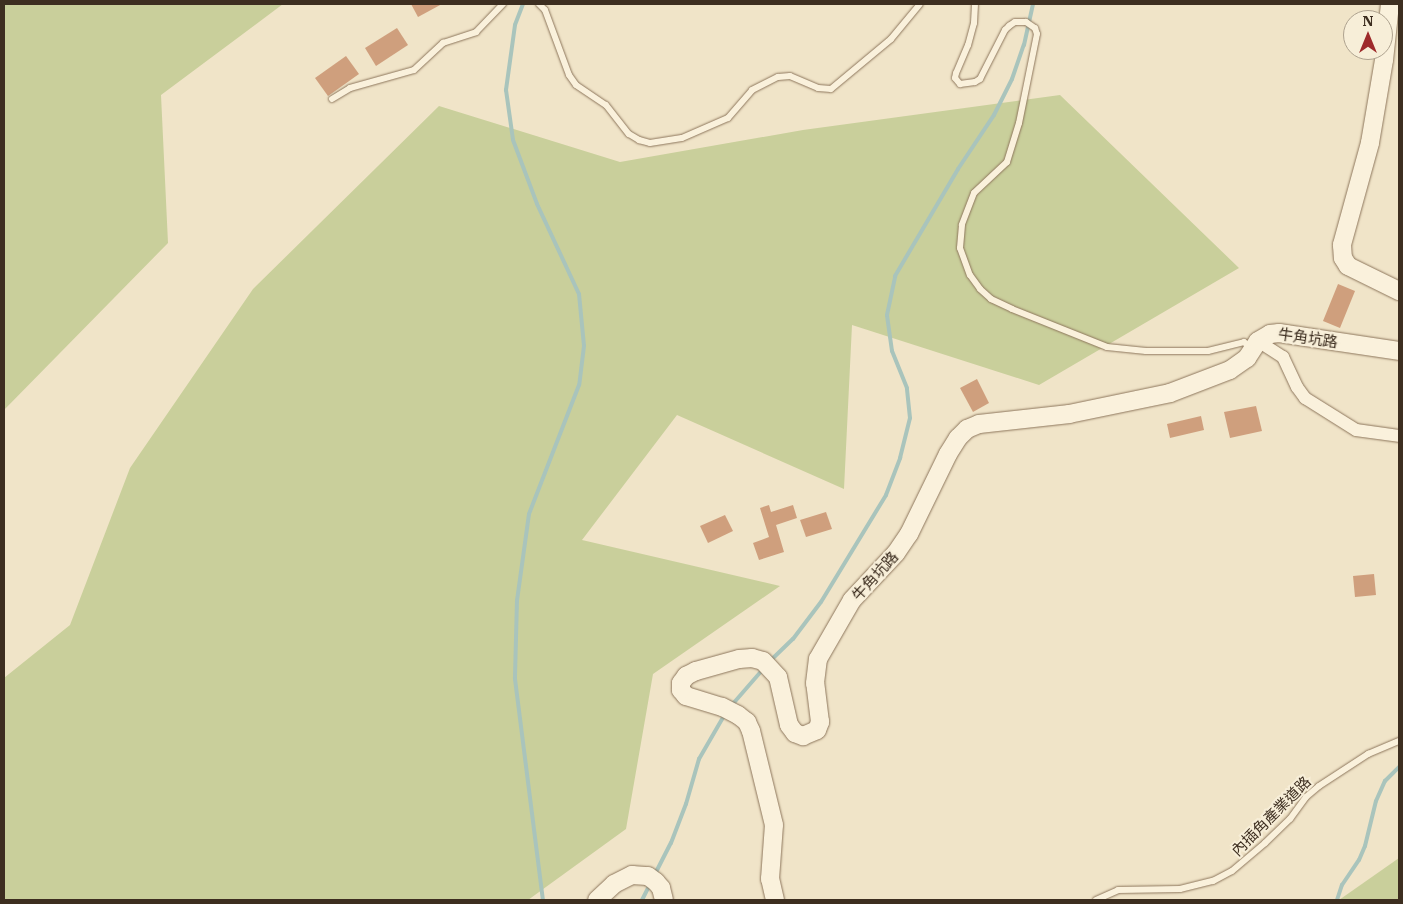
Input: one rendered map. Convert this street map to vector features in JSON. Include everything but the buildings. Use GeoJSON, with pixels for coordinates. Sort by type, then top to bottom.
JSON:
{"type":"FeatureCollection","features":[{"type":"Feature","properties":{"kind":"street"},"geometry":{"type":"LineString","coordinates":[[1390,4],[1384,60],[1370,144],[1342,245],[1343,258],[1348,266],[1399,291]]}},
{"type":"Feature","properties":{"kind":"street","name":"牛角坑路"},"geometry":{"type":"LineString","coordinates":[[775,900],[770,867],[774,825],[751,731],[747,722],[738,715],[722,707],[686,696],[681,690],[681,683],[686,676],[696,671],[739,659],[752,658],[763,661],[778,677],[789,725],[796,733],[803,736],[817,730],[820,722],[815,683],[818,659],[852,600],[896,553],[909,534],[948,454],[958,438],[967,429],[979,424],[1068,414],[1170,393],[1230,370],[1270,334],[1279,333],[1399,351]]}},
{"type":"Feature","properties":{"kind":"street"},"geometry":{"type":"LineString","coordinates":[[1256,346],[1283,357],[1297,387],[1305,398],[1356,430],[1399,436]]}},
{"type":"Feature","properties":{"kind":"street"},"geometry":{"type":"LineString","coordinates":[[597,900],[623,877],[641,875],[656,882],[661,888],[664,900]]}},
{"type":"Feature","properties":{"kind":"lane"},"geometry":{"type":"LineString","coordinates":[[332,100],[350,88],[414,70],[443,44],[476,32],[503,4]]}},
{"type":"Feature","properties":{"kind":"lane"},"geometry":{"type":"LineString","coordinates":[[539,4],[545,10],[569,75],[576,85],[606,105],[630,134],[639,140],[650,143],[682,138],[728,118],[752,90],[778,77],[790,76],[818,88],[831,89],[891,39],[920,4]]}},
{"type":"Feature","properties":{"kind":"lane"},"geometry":{"type":"LineString","coordinates":[[975,4],[974,23],[955,78],[960,84],[975,82],[980,79],[1004,30],[1015,22],[1026,22],[1035,28],[1037,34],[1019,123],[1007,162],[974,194],[962,225],[960,248],[970,275],[980,289],[991,299],[1012,309],[1106,347],[1146,351],[1208,351],[1244,342],[1256,346]]}},
{"type":"Feature","properties":{"kind":"lane","name":"內插角產業道路"},"geometry":{"type":"LineString","coordinates":[[1096,900],[1118,890],[1180,889],[1213,882],[1232,871],[1266,843],[1290,819],[1318,786],[1368,754],[1399,741]]}},
{"type":"Feature","properties":{"kind":"green space"},"geometry":{"type":"Polygon","coordinates":[[[4,4],[283,4],[161,95],[168,243],[4,410],[4,4]]]}},
{"type":"Feature","properties":{"kind":"green space"},"geometry":{"type":"Polygon","coordinates":[[[1060,95],[1239,268],[1039,385],[852,325],[844,489],[677,415],[582,540],[780,586],[653,674],[626,829],[528,900],[4,900],[4,678],[70,625],[130,468],[253,289],[439,106],[620,162],[803,130],[1060,95]]]}},
{"type":"Feature","properties":{"kind":"green space"},"geometry":{"type":"Polygon","coordinates":[[[1399,858],[1399,900],[1339,900],[1399,858]]]}},
{"type":"Feature","properties":{"kind":"waterway"},"geometry":{"type":"LineString","coordinates":[[523,4],[515,25],[506,90],[513,140],[537,204],[579,294],[584,346],[579,385],[529,514],[517,600],[515,679],[543,900]]}},
{"type":"Feature","properties":{"kind":"waterway"},"geometry":{"type":"LineString","coordinates":[[770,661],[793,639],[821,602],[886,495],[900,458],[910,418],[907,388],[892,351],[887,315],[895,276],[958,169],[994,115],[1012,79],[1024,45],[1033,4]]}},
{"type":"Feature","properties":{"kind":"waterway"},"geometry":{"type":"LineString","coordinates":[[731,706],[764,668]]}},
{"type":"Feature","properties":{"kind":"waterway"},"geometry":{"type":"LineString","coordinates":[[654,876],[671,843],[686,804],[699,759],[725,714]]}},
{"type":"Feature","properties":{"kind":"waterway"},"geometry":{"type":"LineString","coordinates":[[1337,900],[1342,885],[1359,860],[1365,846],[1376,801],[1385,781],[1399,767]]}},
{"type":"Feature","properties":{"kind":"waterway"},"geometry":{"type":"LineString","coordinates":[[642,900],[650,884]]}}]}
